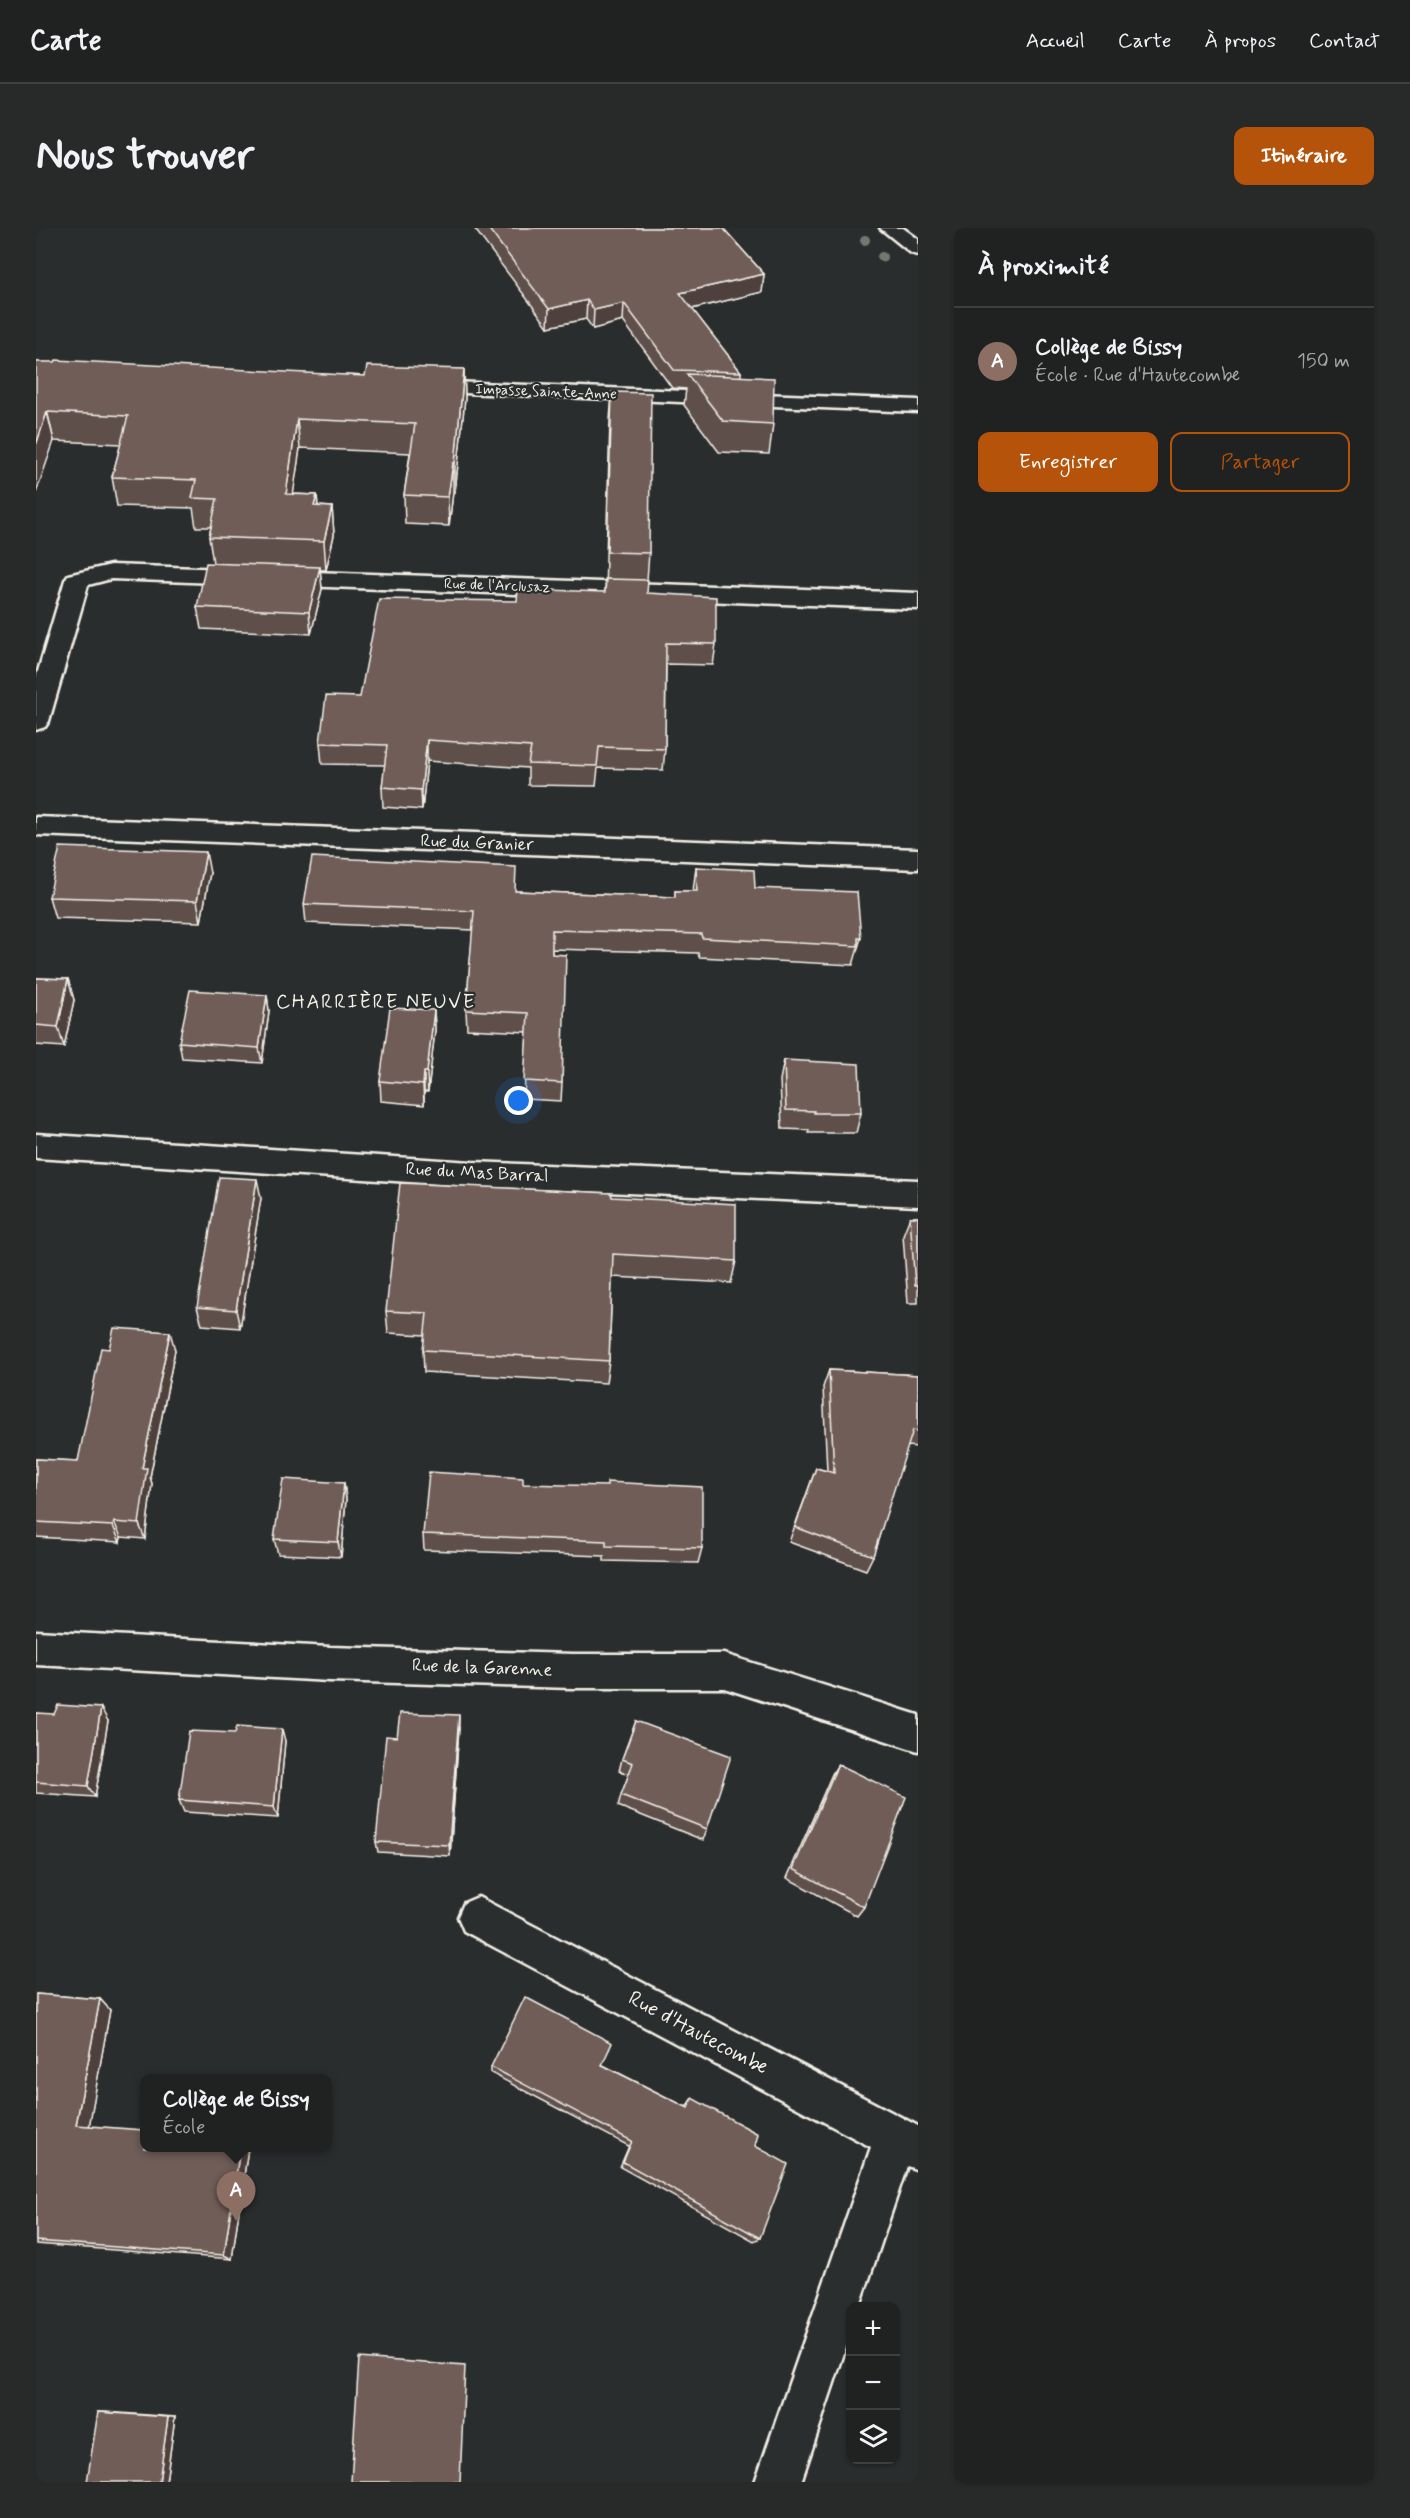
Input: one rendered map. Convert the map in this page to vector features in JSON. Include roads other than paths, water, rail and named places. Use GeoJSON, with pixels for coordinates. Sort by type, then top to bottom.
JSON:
{"type":"FeatureCollection","features":[{"type":"Feature","properties":{"kind":"street"},"geometry":{"type":"LineString","coordinates":[[890,228],[918,249]]}},
{"type":"Feature","properties":{"kind":"street","name":"Rue de l'Arclusaz"},"geometry":{"type":"LineString","coordinates":[[36,721],[77,580],[111,572],[918,601]]}},
{"type":"Feature","properties":{"kind":"street","name":"Rue du Granier"},"geometry":{"type":"LineString","coordinates":[[36,826],[918,859]]}},
{"type":"Feature","properties":{"kind":"street","name":"Rue du Mas Barral"},"geometry":{"type":"LineString","coordinates":[[36,1146],[472,1174],[918,1193]]}},
{"type":"Feature","properties":{"kind":"street","name":"Rue de la Garenne"},"geometry":{"type":"LineString","coordinates":[[36,1648],[330,1664],[573,1671],[724,1671],[918,1733]]}},
{"type":"Feature","properties":{"kind":"street","name":"Rue d'Hautecombe"},"geometry":{"type":"LineString","coordinates":[[478,1917],[907,2143]]}},
{"type":"Feature","properties":{"kind":"street"},"geometry":{"type":"LineString","coordinates":[[778,2482],[907,2143]]}},
{"type":"Feature","properties":{"kind":"lane","name":"Impasse Sainte-Anne"},"geometry":{"type":"LineString","coordinates":[[403,387],[918,406]]}},
{"type":"Feature","properties":{"kind":"place","name":"Collège de Bissy"},"geometry":{"type":"Point","coordinates":[236,2221]}},
{"type":"Feature","properties":{"kind":"district","name":"CHARRIÈRE NEUVE"},"geometry":{"type":"Point","coordinates":[376,1002]}}]}
